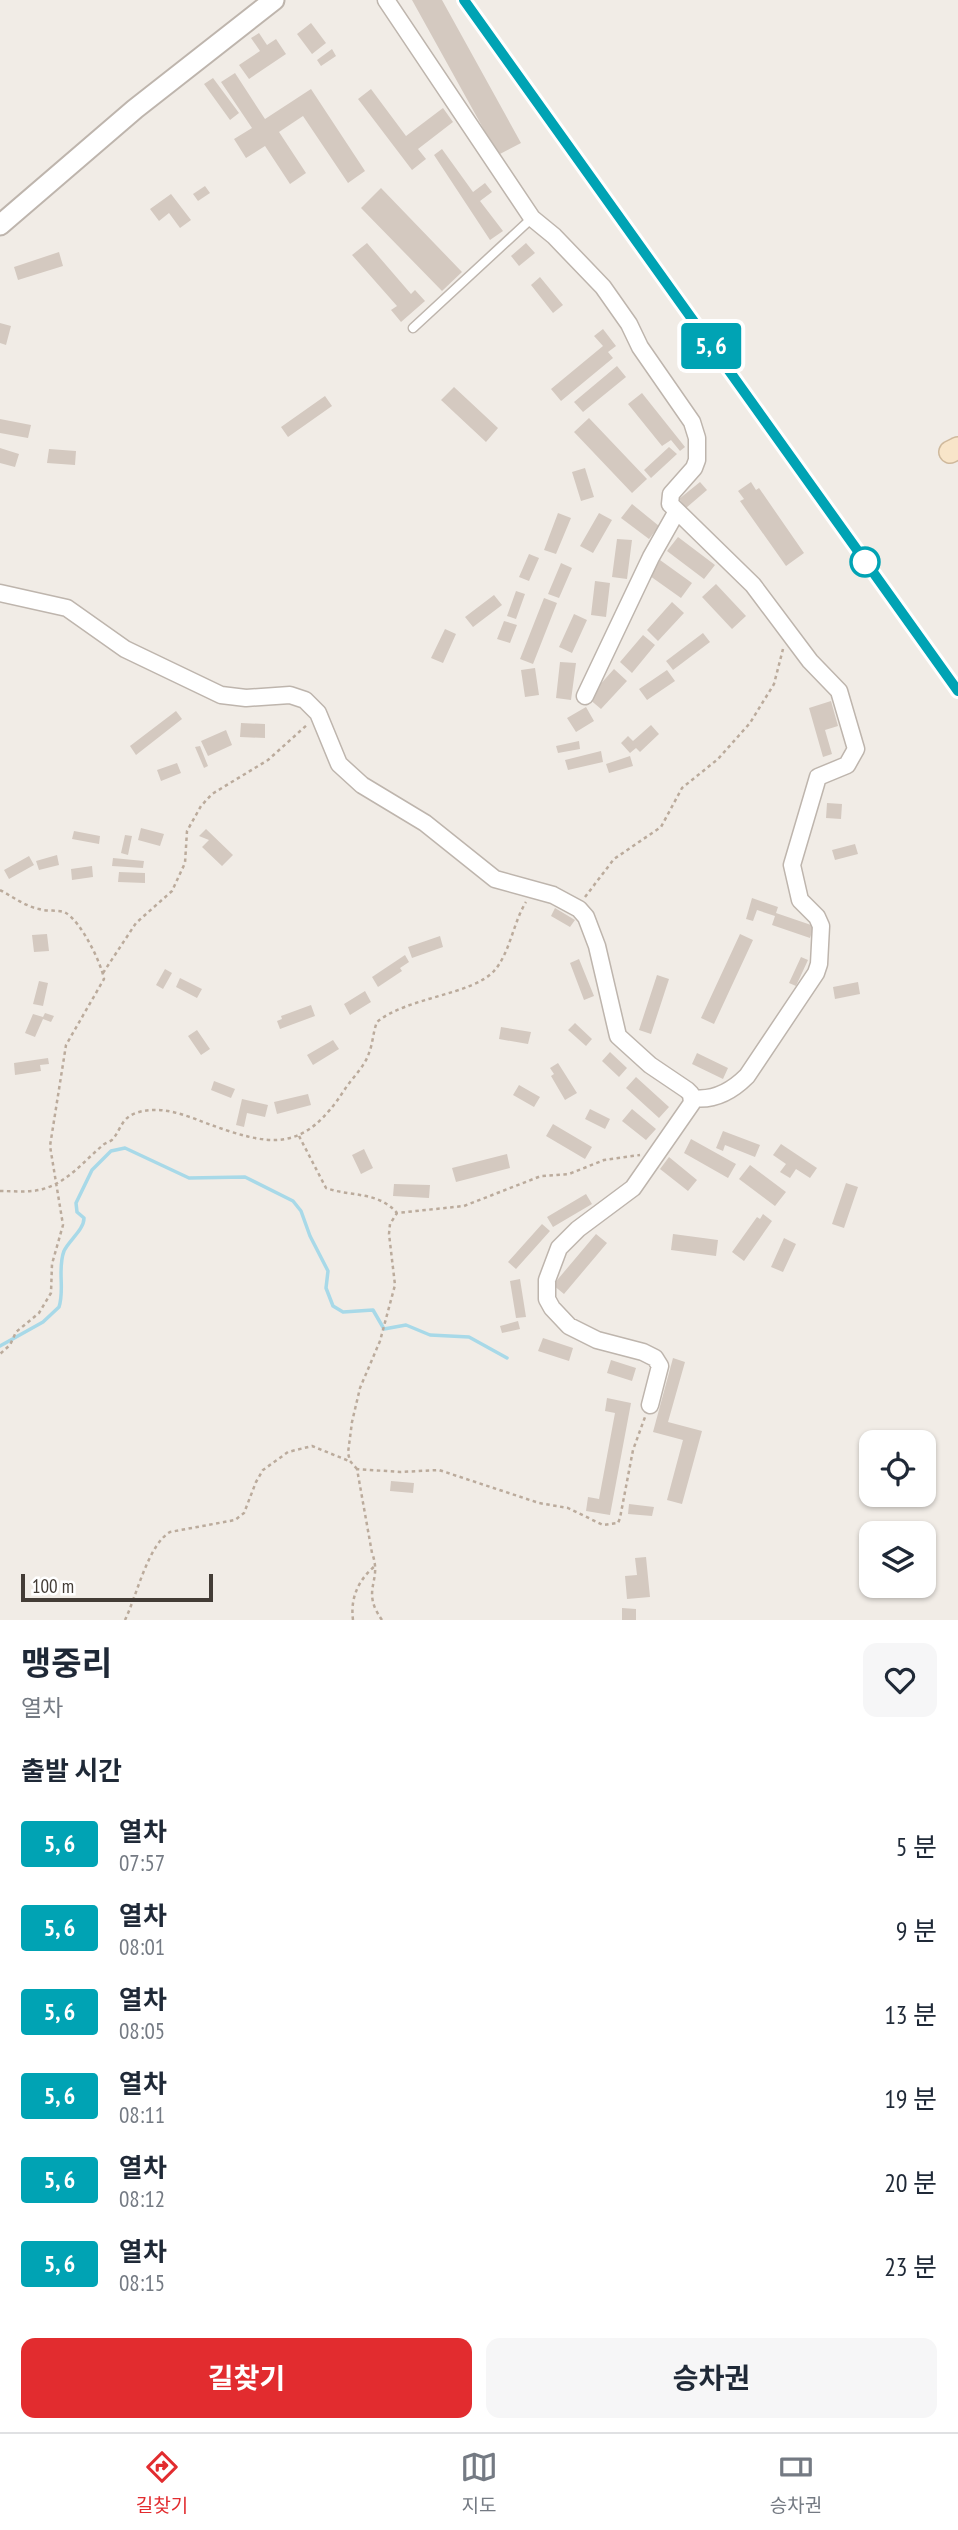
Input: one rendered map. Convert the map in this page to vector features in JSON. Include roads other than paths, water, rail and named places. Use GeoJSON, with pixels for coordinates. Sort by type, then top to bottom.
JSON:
{"type":"FeatureCollection","features":[{"type":"Feature","properties":{"kind":"street"},"geometry":{"type":"LineString","coordinates":[[0,225],[135,109],[274,0]]}},
{"type":"Feature","properties":{"kind":"street"},"geometry":{"type":"LineString","coordinates":[[386,0],[532,218],[554,236],[603,287],[629,324],[639,347],[692,422],[699,450],[694,468],[671,494],[670,504],[753,585],[810,661],[839,691],[856,742],[854,756],[847,765],[818,777],[792,865],[800,900],[817,917],[821,926],[816,973],[747,1076],[719,1096],[693,1098]]}},
{"type":"Feature","properties":{"kind":"street"},"geometry":{"type":"LineString","coordinates":[[585,696],[651,557],[677,511]]}},
{"type":"Feature","properties":{"kind":"street"},"geometry":{"type":"LineString","coordinates":[[0,593],[67,608],[125,649],[221,695],[246,698],[297,696],[318,713],[334,756],[352,777],[425,823],[495,879],[553,895],[579,909],[591,928],[597,946],[618,1035],[650,1065],[687,1090],[693,1098]]}},
{"type":"Feature","properties":{"kind":"street"},"geometry":{"type":"LineString","coordinates":[[650,1405],[660,1366],[658,1362],[643,1352],[580,1334],[552,1308],[546,1289],[549,1270],[559,1248],[578,1229],[633,1188],[690,1110],[693,1098]]}},
{"type":"Feature","properties":{"kind":"lane"},"geometry":{"type":"LineString","coordinates":[[412,328],[532,218]]}},
{"type":"Feature","properties":{"kind":"waterway"},"geometry":{"type":"LineString","coordinates":[[0,1346],[43,1322],[59,1307],[62,1258],[84,1218],[77,1212],[76,1203],[92,1170],[111,1151],[125,1148],[189,1178],[245,1177],[293,1201],[301,1211],[328,1271],[326,1288],[333,1306],[343,1312],[373,1310],[384,1329],[406,1325],[430,1335],[469,1337],[507,1358]]}},
{"type":"Feature","properties":{"kind":"railway"},"geometry":{"type":"LineString","coordinates":[[464,0],[958,691]]}},
{"type":"Feature","properties":{"kind":"train"},"geometry":{"type":"LineString","coordinates":[[464,0],[958,691]]}}]}
